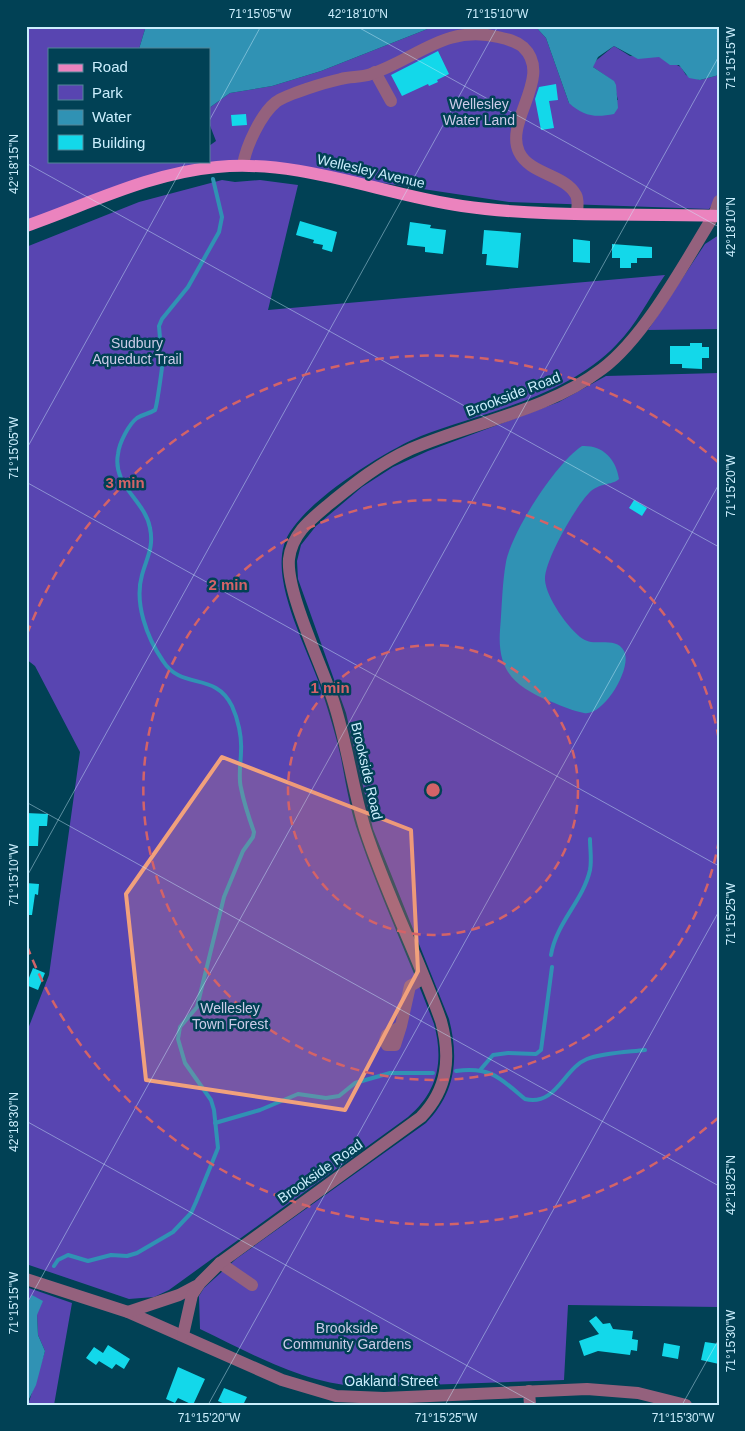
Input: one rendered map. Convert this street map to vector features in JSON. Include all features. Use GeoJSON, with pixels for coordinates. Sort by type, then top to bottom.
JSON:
{"type":"FeatureCollection","features":[{"type":"Feature","properties":{"kind":"main road","name":"Wellesley Avenue"},"geometry":{"type":"LineString","coordinates":[[26,226],[137,184],[189,170],[244,165],[302,170],[446,204],[508,211],[577,214],[717,214]]}},
{"type":"Feature","properties":{"kind":"street"},"geometry":{"type":"LineString","coordinates":[[244,165],[250,140],[277,102],[334,81],[375,72],[433,43],[469,34],[496,36],[521,46],[529,56],[533,72],[518,132],[518,150],[532,165],[572,190],[578,200],[577,214]]}},
{"type":"Feature","properties":{"kind":"street"},"geometry":{"type":"LineString","coordinates":[[375,72],[391,101]]}},
{"type":"Feature","properties":{"kind":"street","name":"Brookside Road"},"geometry":{"type":"LineString","coordinates":[[128,1312],[179,1296],[200,1283],[220,1263],[413,1124],[432,1105],[443,1082],[447,1052],[441,1021],[366,831],[336,708],[292,588],[289,561],[293,542],[310,520],[357,481],[389,460],[425,443],[556,395],[602,370],[618,355],[642,326],[717,214],[719,201]]}},
{"type":"Feature","properties":{"kind":"street"},"geometry":{"type":"LineString","coordinates":[[401,1026],[409,988],[412,984],[424,978]]}},
{"type":"Feature","properties":{"kind":"street"},"geometry":{"type":"LineString","coordinates":[[220,1263],[252,1285]]}},
{"type":"Feature","properties":{"kind":"street","name":"Oakland Street"},"geometry":{"type":"LineString","coordinates":[[26,1278],[128,1312],[184,1335],[288,1383],[336,1396],[392,1398],[586,1389],[625,1391],[686,1405]]}},
{"type":"Feature","properties":{"kind":"street","name":"Brookside Road"},"geometry":{"type":"LineString","coordinates":[[184,1335],[189,1302],[200,1283]]}},
{"type":"Feature","properties":{"kind":"street"},"geometry":{"type":"LineString","coordinates":[[529,1391],[530,1405]]}},
{"type":"Feature","properties":{"kind":"highlighted area"},"geometry":{"type":"Polygon","coordinates":[[[222,757],[411,830],[418,971],[345,1110],[146,1080],[126,894],[222,757]]]}},
{"type":"Feature","properties":{"kind":"green space","name":"Wellesley Water Land"},"geometry":{"type":"Polygon","coordinates":[[[26,26],[146,26],[139,48],[48,48],[48,162],[210,162],[210,145],[216,141],[210,126],[210,107],[230,93],[272,86],[321,71],[435,26],[535,26],[546,38],[569,103],[618,100],[613,81],[593,67],[593,63],[614,46],[630,56],[660,57],[681,67],[686,75],[700,80],[719,75],[719,196],[709,209],[509,202],[383,183],[211,166],[26,226],[26,26]]]}},
{"type":"Feature","properties":{"kind":"green space","name":"Wellesley Town Forest"},"geometry":{"type":"Polygon","coordinates":[[[222,180],[235,182],[260,180],[298,185],[268,310],[665,275],[642,311],[617,344],[597,362],[575,377],[525,401],[446,427],[405,443],[343,482],[305,514],[291,530],[284,545],[282,561],[287,598],[330,716],[359,835],[434,1024],[438,1051],[436,1075],[426,1097],[408,1117],[169,1290],[154,1297],[129,1299],[26,1264],[26,1034],[49,975],[80,752],[35,666],[26,659],[26,247],[139,202],[222,180]]]}},
{"type":"Feature","properties":{"kind":"green space"},"geometry":{"type":"Polygon","coordinates":[[[719,235],[719,329],[648,330],[705,244],[719,235]]]}},
{"type":"Feature","properties":{"kind":"green space","name":"Brookside Community Gardens"},"geometry":{"type":"Polygon","coordinates":[[[719,373],[719,1307],[568,1305],[564,1380],[367,1387],[345,1385],[323,1381],[281,1367],[200,1329],[199,1296],[204,1288],[236,1259],[426,1123],[444,1099],[449,1087],[454,1061],[454,1047],[449,1019],[373,829],[346,713],[298,579],[297,561],[301,545],[316,526],[362,487],[393,467],[428,451],[559,402],[606,376],[719,373]]]}},
{"type":"Feature","properties":{"kind":"green space"},"geometry":{"type":"Polygon","coordinates":[[[26,1287],[72,1303],[54,1405],[28,1405],[45,1351],[38,1335],[37,1315],[26,1306],[26,1287]]]}},
{"type":"Feature","properties":{"kind":"water"},"geometry":{"type":"Polygon","coordinates":[[[146,26],[435,26],[321,71],[272,86],[230,93],[210,107],[210,48],[139,48],[146,26]]]}},
{"type":"Feature","properties":{"kind":"water"},"geometry":{"type":"Polygon","coordinates":[[[535,26],[719,26],[719,75],[700,80],[689,78],[679,65],[670,65],[659,57],[638,59],[614,46],[598,57],[593,67],[614,81],[618,108],[614,114],[590,115],[579,111],[569,103],[546,38],[535,26]]]}},
{"type":"Feature","properties":{"kind":"water"},"geometry":{"type":"Polygon","coordinates":[[[582,446],[596,448],[607,454],[615,465],[619,479],[593,490],[576,509],[550,560],[546,571],[546,587],[559,612],[577,634],[588,641],[616,644],[624,651],[626,659],[620,679],[607,700],[592,712],[584,713],[539,696],[518,684],[505,667],[500,645],[504,579],[510,549],[536,499],[560,467],[582,446]]]}},
{"type":"Feature","properties":{"kind":"water"},"geometry":{"type":"Polygon","coordinates":[[[32,1295],[43,1301],[37,1315],[38,1335],[45,1351],[36,1385],[26,1405],[26,1306],[32,1295]]]}},
{"type":"Feature","properties":{"kind":"building"},"geometry":{"type":"Polygon","coordinates":[[[438,51],[449,74],[437,80],[438,82],[429,86],[428,84],[402,96],[391,75],[438,51]]]}},
{"type":"Feature","properties":{"kind":"building"},"geometry":{"type":"Polygon","coordinates":[[[556,84],[558,100],[549,101],[554,128],[541,130],[535,99],[539,87],[556,84]]]}},
{"type":"Feature","properties":{"kind":"building"},"geometry":{"type":"Polygon","coordinates":[[[246,114],[247,125],[232,126],[231,115],[246,114]]]}},
{"type":"Feature","properties":{"kind":"building"},"geometry":{"type":"Polygon","coordinates":[[[300,221],[337,232],[332,252],[322,249],[323,245],[313,243],[314,240],[296,235],[300,221]]]}},
{"type":"Feature","properties":{"kind":"building"},"geometry":{"type":"Polygon","coordinates":[[[410,222],[431,225],[430,228],[446,230],[443,254],[425,252],[425,247],[407,245],[410,222]]]}},
{"type":"Feature","properties":{"kind":"building"},"geometry":{"type":"Polygon","coordinates":[[[484,230],[521,233],[518,268],[486,265],[487,254],[482,254],[484,230]]]}},
{"type":"Feature","properties":{"kind":"building"},"geometry":{"type":"Polygon","coordinates":[[[573,239],[590,241],[590,263],[573,262],[573,239]]]}},
{"type":"Feature","properties":{"kind":"building"},"geometry":{"type":"Polygon","coordinates":[[[612,244],[652,247],[652,258],[637,258],[637,263],[631,263],[631,268],[620,268],[620,258],[612,258],[612,244]]]}},
{"type":"Feature","properties":{"kind":"building"},"geometry":{"type":"Polygon","coordinates":[[[690,343],[702,343],[702,347],[709,347],[709,358],[702,358],[702,369],[682,368],[682,364],[670,364],[670,346],[690,346],[690,343]]]}},
{"type":"Feature","properties":{"kind":"building"},"geometry":{"type":"Polygon","coordinates":[[[634,500],[647,508],[642,516],[629,508],[634,500]]]}},
{"type":"Feature","properties":{"kind":"building"},"geometry":{"type":"Polygon","coordinates":[[[26,813],[48,814],[47,826],[39,826],[38,846],[26,846],[26,813]]]}},
{"type":"Feature","properties":{"kind":"building"},"geometry":{"type":"Polygon","coordinates":[[[26,883],[39,884],[38,895],[35,894],[32,915],[26,915],[26,883]]]}},
{"type":"Feature","properties":{"kind":"building"},"geometry":{"type":"Polygon","coordinates":[[[33,968],[45,973],[38,990],[26,985],[33,968]]]}},
{"type":"Feature","properties":{"kind":"building"},"geometry":{"type":"Polygon","coordinates":[[[596,1316],[603,1324],[610,1323],[613,1329],[633,1331],[632,1339],[638,1340],[637,1351],[631,1350],[630,1355],[598,1351],[584,1356],[579,1341],[599,1334],[589,1321],[596,1316]]]}},
{"type":"Feature","properties":{"kind":"building"},"geometry":{"type":"Polygon","coordinates":[[[705,1342],[719,1344],[719,1364],[701,1360],[705,1342]]]}},
{"type":"Feature","properties":{"kind":"building"},"geometry":{"type":"Polygon","coordinates":[[[664,1343],[680,1346],[678,1359],[662,1356],[664,1343]]]}},
{"type":"Feature","properties":{"kind":"building"},"geometry":{"type":"Polygon","coordinates":[[[108,1345],[130,1359],[124,1369],[116,1364],[112,1369],[99,1361],[96,1365],[86,1358],[94,1347],[103,1353],[108,1345]]]}},
{"type":"Feature","properties":{"kind":"building"},"geometry":{"type":"Polygon","coordinates":[[[178,1367],[205,1379],[193,1405],[178,1398],[175,1403],[166,1399],[178,1367]]]}},
{"type":"Feature","properties":{"kind":"building"},"geometry":{"type":"Polygon","coordinates":[[[224,1388],[247,1397],[243,1405],[227,1405],[218,1401],[224,1388]]]}},
{"type":"Feature","properties":{"kind":"waterway"},"geometry":{"type":"LineString","coordinates":[[160,338],[159,326],[162,319],[188,287],[219,232],[222,217],[213,179]]}},
{"type":"Feature","properties":{"kind":"waterway"},"geometry":{"type":"LineString","coordinates":[[54,1266],[58,1260],[68,1255],[88,1261],[111,1255],[127,1256],[137,1253],[173,1232],[191,1213],[218,1148],[214,1110],[211,1100],[185,1063],[178,1039],[180,1027],[197,1007],[224,897],[243,851],[253,837],[254,832],[240,784],[241,740],[238,722],[232,706],[225,695],[217,688],[179,676],[171,670],[163,661],[152,642],[141,608],[140,586],[151,541],[150,528],[142,509],[124,484],[117,465],[122,439],[128,429],[139,417],[155,410],[163,358]]}},
{"type":"Feature","properties":{"kind":"waterway"},"geometry":{"type":"LineString","coordinates":[[551,955],[558,933],[587,881],[591,866],[590,839]]}},
{"type":"Feature","properties":{"kind":"waterway"},"geometry":{"type":"LineString","coordinates":[[481,1069],[493,1055],[508,1053],[536,1054],[541,1050],[552,967]]}},
{"type":"Feature","properties":{"kind":"waterway"},"geometry":{"type":"LineString","coordinates":[[456,1071],[478,1070],[486,1072],[494,1075],[525,1099],[536,1100],[552,1092],[572,1070],[587,1059],[607,1054],[645,1050]]}},
{"type":"Feature","properties":{"kind":"waterway"},"geometry":{"type":"LineString","coordinates":[[215,1123],[260,1110],[298,1094],[326,1098],[339,1096],[355,1083],[390,1073],[433,1073]]}},
{"type":"Feature","properties":{"kind":"park label","name":"Sudbury Aqueduct Trail"},"geometry":{"type":"Point","coordinates":[137,352]}}]}
